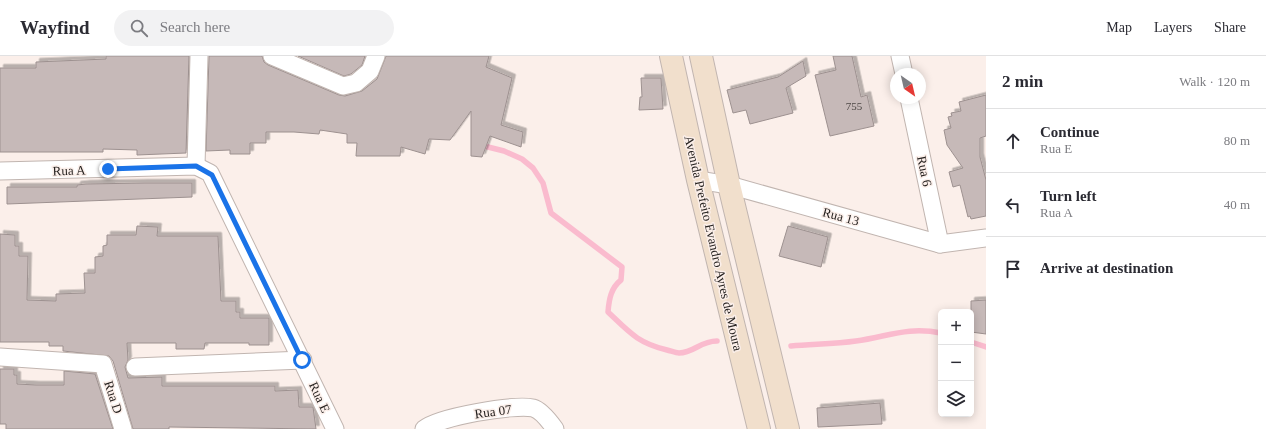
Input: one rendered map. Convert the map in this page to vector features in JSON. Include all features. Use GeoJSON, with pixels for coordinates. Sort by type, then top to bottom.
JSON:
{"type":"FeatureCollection","features":[{"type":"Feature","properties":{"kind":"street"},"geometry":{"type":"LineString","coordinates":[[199,56],[202,169]]}},
{"type":"Feature","properties":{"kind":"street"},"geometry":{"type":"LineString","coordinates":[[272,56],[343,86],[356,83],[370,71],[376,56]]}},
{"type":"Feature","properties":{"kind":"street","name":"Avenida Prefeito Evandro Ayres de Moura"},"geometry":{"type":"LineString","coordinates":[[671,56],[708,224],[759,429]]}},
{"type":"Feature","properties":{"kind":"street"},"geometry":{"type":"LineString","coordinates":[[701,56],[729,185],[788,429]]}},
{"type":"Feature","properties":{"kind":"street"},"geometry":{"type":"LineString","coordinates":[[900,56],[903,68]]}},
{"type":"Feature","properties":{"kind":"street","name":"Rua 6"},"geometry":{"type":"LineString","coordinates":[[910,104],[940,244]]}},
{"type":"Feature","properties":{"kind":"street","name":"Rua A"},"geometry":{"type":"LineString","coordinates":[[0,171],[202,169]]}},
{"type":"Feature","properties":{"kind":"street","name":"Rua E"},"geometry":{"type":"LineString","coordinates":[[202,169],[214,178],[335,429]]}},
{"type":"Feature","properties":{"kind":"street","name":"Rua 13"},"geometry":{"type":"LineString","coordinates":[[698,180],[729,185],[940,244],[986,238]]}},
{"type":"Feature","properties":{"kind":"street"},"geometry":{"type":"LineString","coordinates":[[708,224],[737,219]]}},
{"type":"Feature","properties":{"kind":"street","name":"Rua D"},"geometry":{"type":"LineString","coordinates":[[0,357],[103,364],[123,429]]}},
{"type":"Feature","properties":{"kind":"street"},"geometry":{"type":"LineString","coordinates":[[135,367],[302,360]]}},
{"type":"Feature","properties":{"kind":"street","name":"Rua 07"},"geometry":{"type":"LineString","coordinates":[[424,429],[442,421],[509,407],[534,408],[548,420],[555,429]]}},
{"type":"Feature","properties":{"kind":"building"},"geometry":{"type":"Polygon","coordinates":[[[106,56],[189,56],[186,153],[137,155],[137,150],[103,149],[103,152],[0,152],[0,68],[36,68],[36,62],[106,59],[106,56]]]}},
{"type":"Feature","properties":{"kind":"building"},"geometry":{"type":"Polygon","coordinates":[[[209,56],[262,56],[264,62],[268,65],[339,95],[345,96],[362,91],[377,79],[386,56],[489,56],[486,67],[512,78],[501,125],[523,132],[521,147],[490,136],[482,157],[471,156],[471,111],[450,140],[429,139],[425,154],[401,147],[400,156],[356,156],[357,143],[347,143],[347,134],[320,130],[319,134],[266,132],[266,143],[250,143],[250,154],[230,154],[230,150],[206,151],[209,56]]]}},
{"type":"Feature","properties":{"kind":"building"},"geometry":{"type":"Polygon","coordinates":[[[298,56],[365,56],[362,65],[351,74],[344,76],[298,56]]]}},
{"type":"Feature","properties":{"kind":"building"},"geometry":{"type":"Polygon","coordinates":[[[833,56],[852,56],[861,97],[867,95],[874,126],[830,136],[815,75],[836,70],[833,56]]]}},
{"type":"Feature","properties":{"kind":"building"},"geometry":{"type":"Polygon","coordinates":[[[803,61],[806,76],[786,88],[793,113],[750,124],[746,110],[733,113],[727,90],[778,77],[803,61]]]}},
{"type":"Feature","properties":{"kind":"building"},"geometry":{"type":"Polygon","coordinates":[[[641,78],[661,78],[663,109],[639,110],[640,97],[642,97],[641,78]]]}},
{"type":"Feature","properties":{"kind":"building"},"geometry":{"type":"Polygon","coordinates":[[[986,95],[986,136],[980,138],[980,157],[986,180],[986,216],[971,219],[970,216],[968,217],[960,185],[953,187],[949,172],[963,168],[947,145],[944,130],[951,128],[948,117],[952,116],[951,113],[961,111],[959,102],[986,95]]]}},
{"type":"Feature","properties":{"kind":"building"},"geometry":{"type":"Polygon","coordinates":[[[192,183],[192,197],[7,204],[7,187],[77,187],[77,185],[86,184],[192,183]]]}},
{"type":"Feature","properties":{"kind":"building"},"geometry":{"type":"Polygon","coordinates":[[[137,226],[158,227],[157,236],[218,236],[221,301],[236,301],[236,312],[240,312],[240,318],[269,318],[269,345],[249,345],[249,343],[205,343],[204,349],[176,349],[176,343],[127,343],[128,360],[125,367],[128,378],[162,377],[162,386],[275,386],[275,391],[298,390],[299,407],[313,407],[316,429],[169,427],[169,429],[133,429],[113,361],[109,356],[63,351],[63,346],[49,346],[49,342],[0,342],[0,234],[15,235],[15,246],[19,246],[19,256],[28,256],[27,300],[56,301],[56,294],[85,293],[84,273],[95,273],[95,257],[103,256],[103,246],[107,245],[107,235],[136,235],[137,226]]]}},
{"type":"Feature","properties":{"kind":"building"},"geometry":{"type":"Polygon","coordinates":[[[788,226],[828,237],[821,267],[779,256],[788,226]]]}},
{"type":"Feature","properties":{"kind":"building"},"geometry":{"type":"Polygon","coordinates":[[[986,300],[986,334],[974,332],[974,309],[971,309],[971,301],[986,300]]]}},
{"type":"Feature","properties":{"kind":"building"},"geometry":{"type":"Polygon","coordinates":[[[0,369],[14,369],[14,375],[17,375],[17,384],[36,385],[64,385],[64,371],[95,374],[113,429],[6,429],[6,424],[0,424],[0,369]]]}},
{"type":"Feature","properties":{"kind":"building"},"geometry":{"type":"Polygon","coordinates":[[[880,403],[882,424],[818,427],[817,408],[880,403]]]}},
{"type":"Feature","properties":{"kind":"waterway"},"geometry":{"type":"LineString","coordinates":[[480,145],[504,151],[522,159],[533,168],[543,183],[551,213],[622,267],[621,280],[611,294],[608,312],[635,336],[649,344],[678,353],[689,351],[706,343],[717,341]]}},
{"type":"Feature","properties":{"kind":"waterway"},"geometry":{"type":"LineString","coordinates":[[791,346],[848,342],[907,331],[938,332]]}},
{"type":"Feature","properties":{"kind":"waterway"},"geometry":{"type":"LineString","coordinates":[[974,343],[986,347]]}},
{"type":"Feature","properties":{"kind":"route"},"geometry":{"type":"LineString","coordinates":[[108,169],[196,166],[212,175],[302,360]]}}]}
